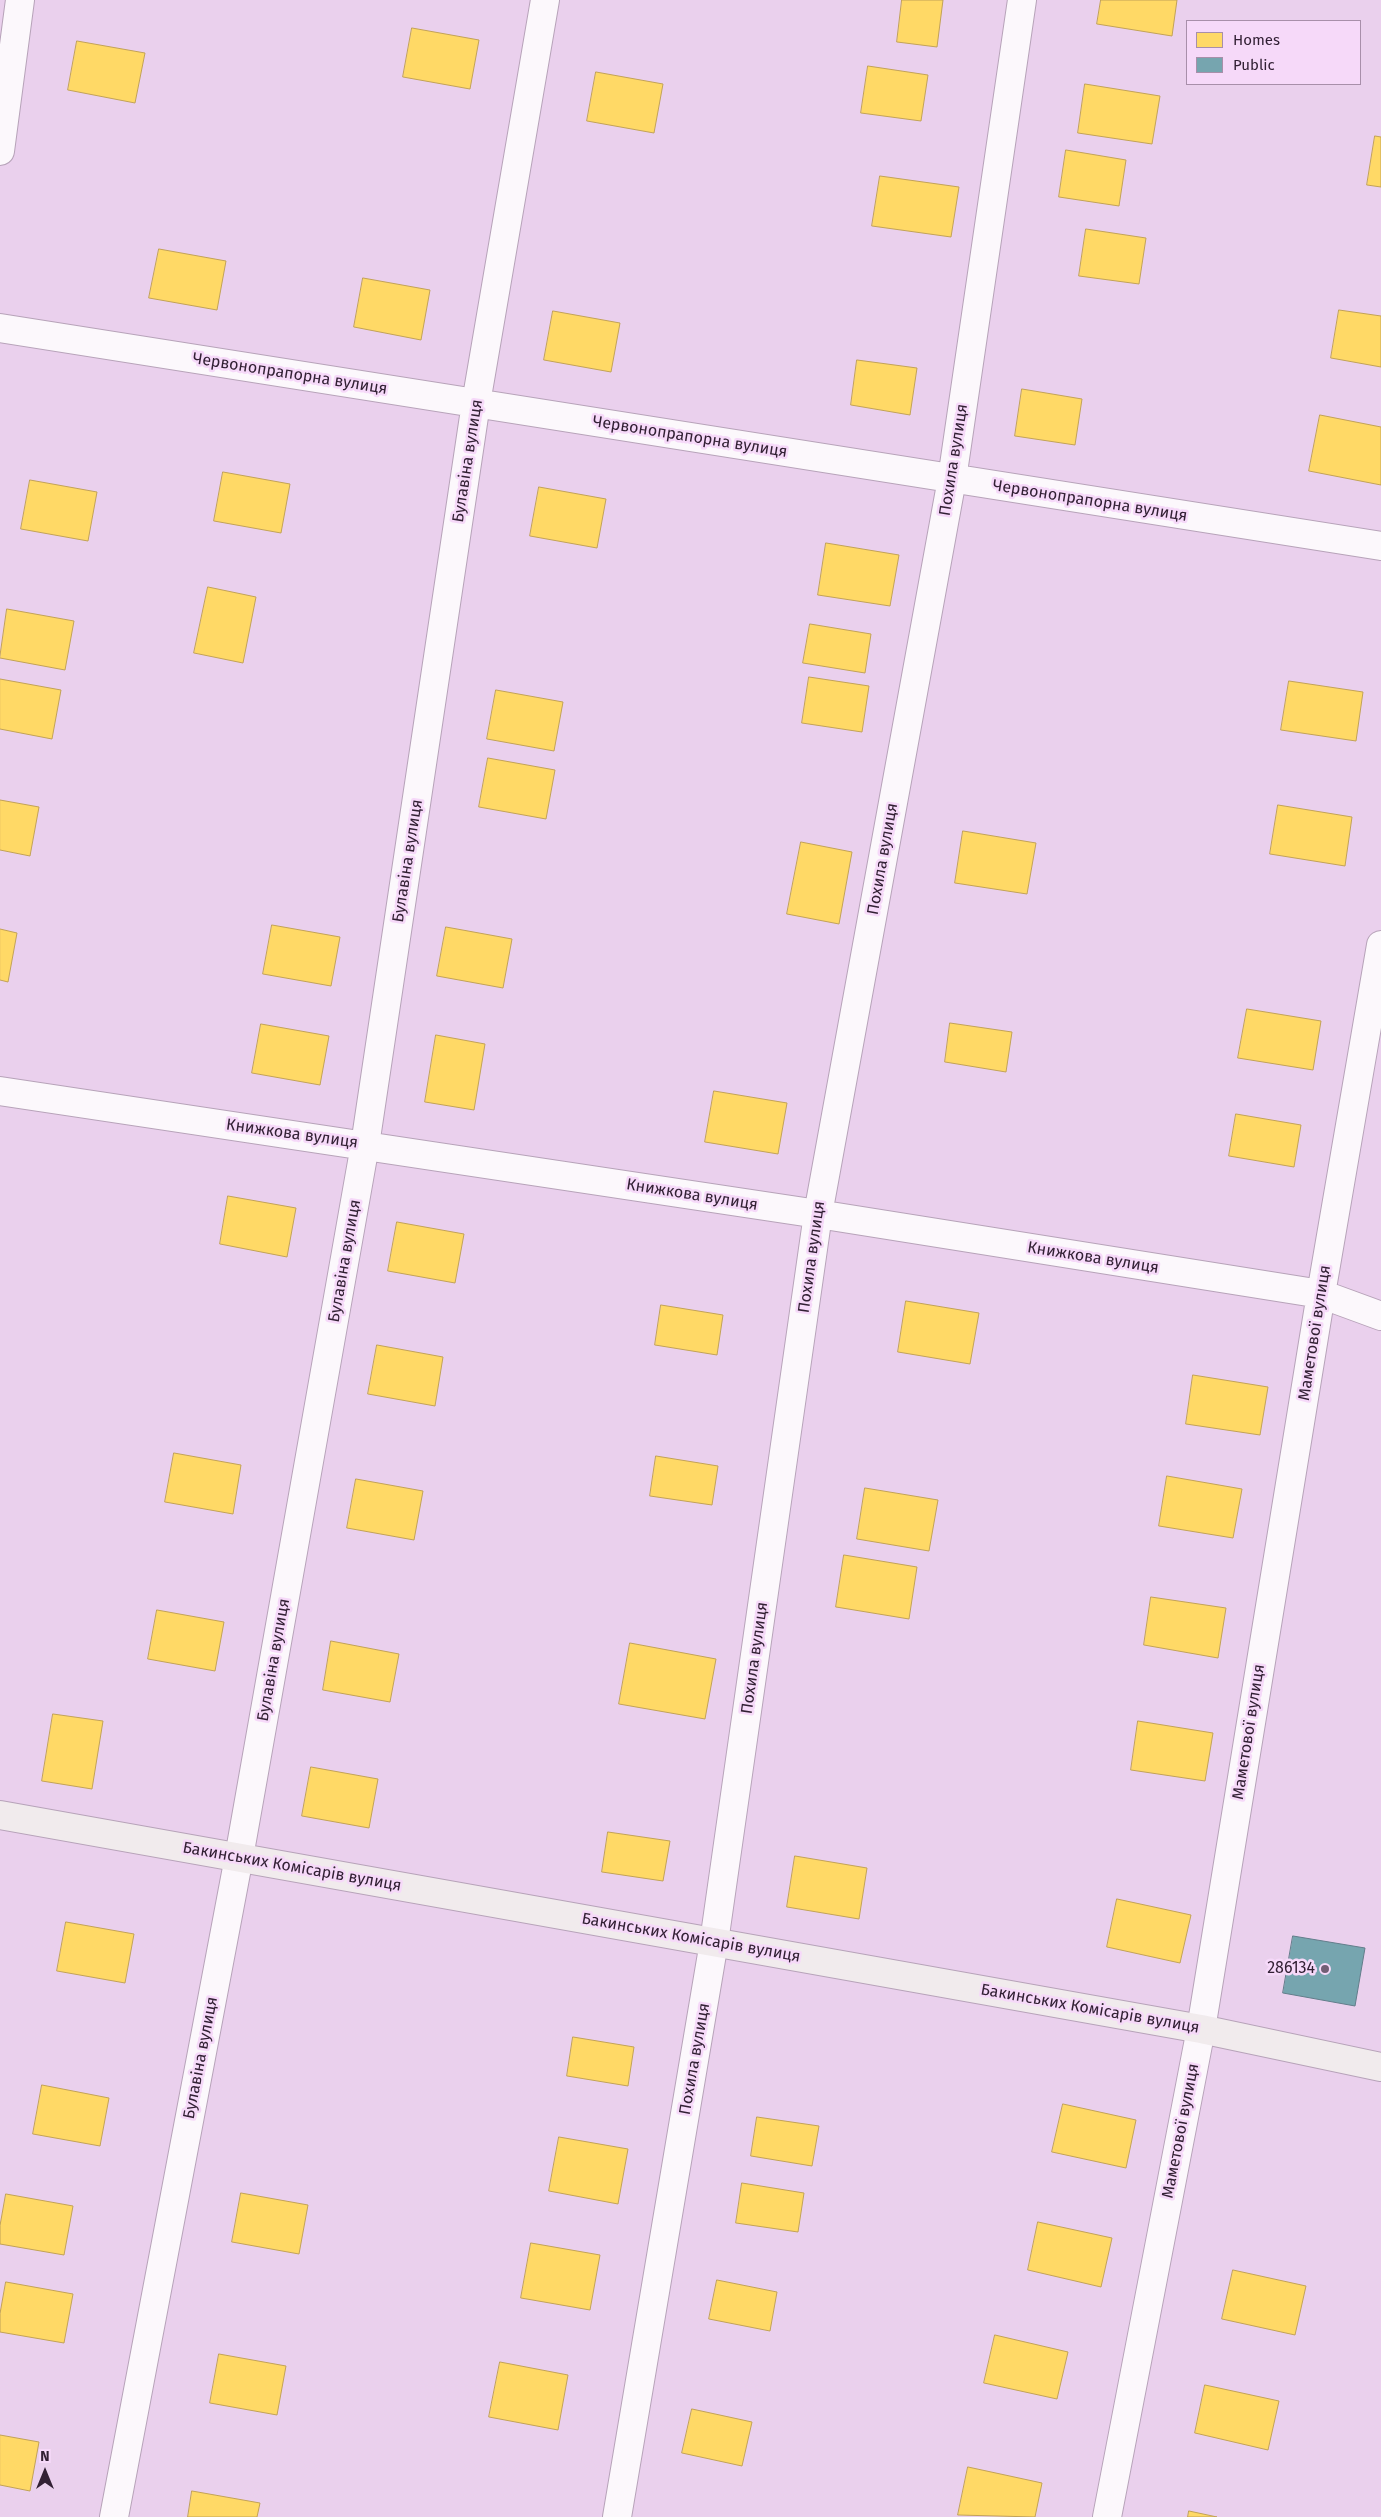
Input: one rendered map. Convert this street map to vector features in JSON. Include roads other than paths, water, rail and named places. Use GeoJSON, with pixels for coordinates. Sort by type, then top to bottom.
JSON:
{"type":"FeatureCollection","features":[{"type":"Feature","properties":{"kind":"street"},"geometry":{"type":"LineString","coordinates":[[0,151],[20,0]]}},
{"type":"Feature","properties":{"kind":"street","name":"Булавіна вулиця"},"geometry":{"type":"LineString","coordinates":[[114,2517],[239,1858],[365,1145],[476,404],[545,0]]}},
{"type":"Feature","properties":{"kind":"street","name":"Похила вулиця"},"geometry":{"type":"LineString","coordinates":[[617,2517],[714,1942],[818,1214],[952,479],[1022,0]]}},
{"type":"Feature","properties":{"kind":"street","name":"Червонопрапорна вулиця"},"geometry":{"type":"LineString","coordinates":[[0,328],[1381,546]]}},
{"type":"Feature","properties":{"kind":"street","name":"Маметової вулиця"},"geometry":{"type":"LineString","coordinates":[[1107,2517],[1201,2029],[1321,1294],[1381,946]]}},
{"type":"Feature","properties":{"kind":"street","name":"Книжкова вулиця"},"geometry":{"type":"LineString","coordinates":[[0,1091],[818,1214],[1321,1294],[1381,1316]]}},
{"type":"Feature","properties":{"kind":"street","name":"Бакинських Комісарів вулиця"},"geometry":{"type":"LineString","coordinates":[[0,1815],[1201,2029],[1381,2067]]}},
{"type":"Feature","properties":{"kind":"place","name":"286134"},"geometry":{"type":"Point","coordinates":[1325,1969]}}]}
